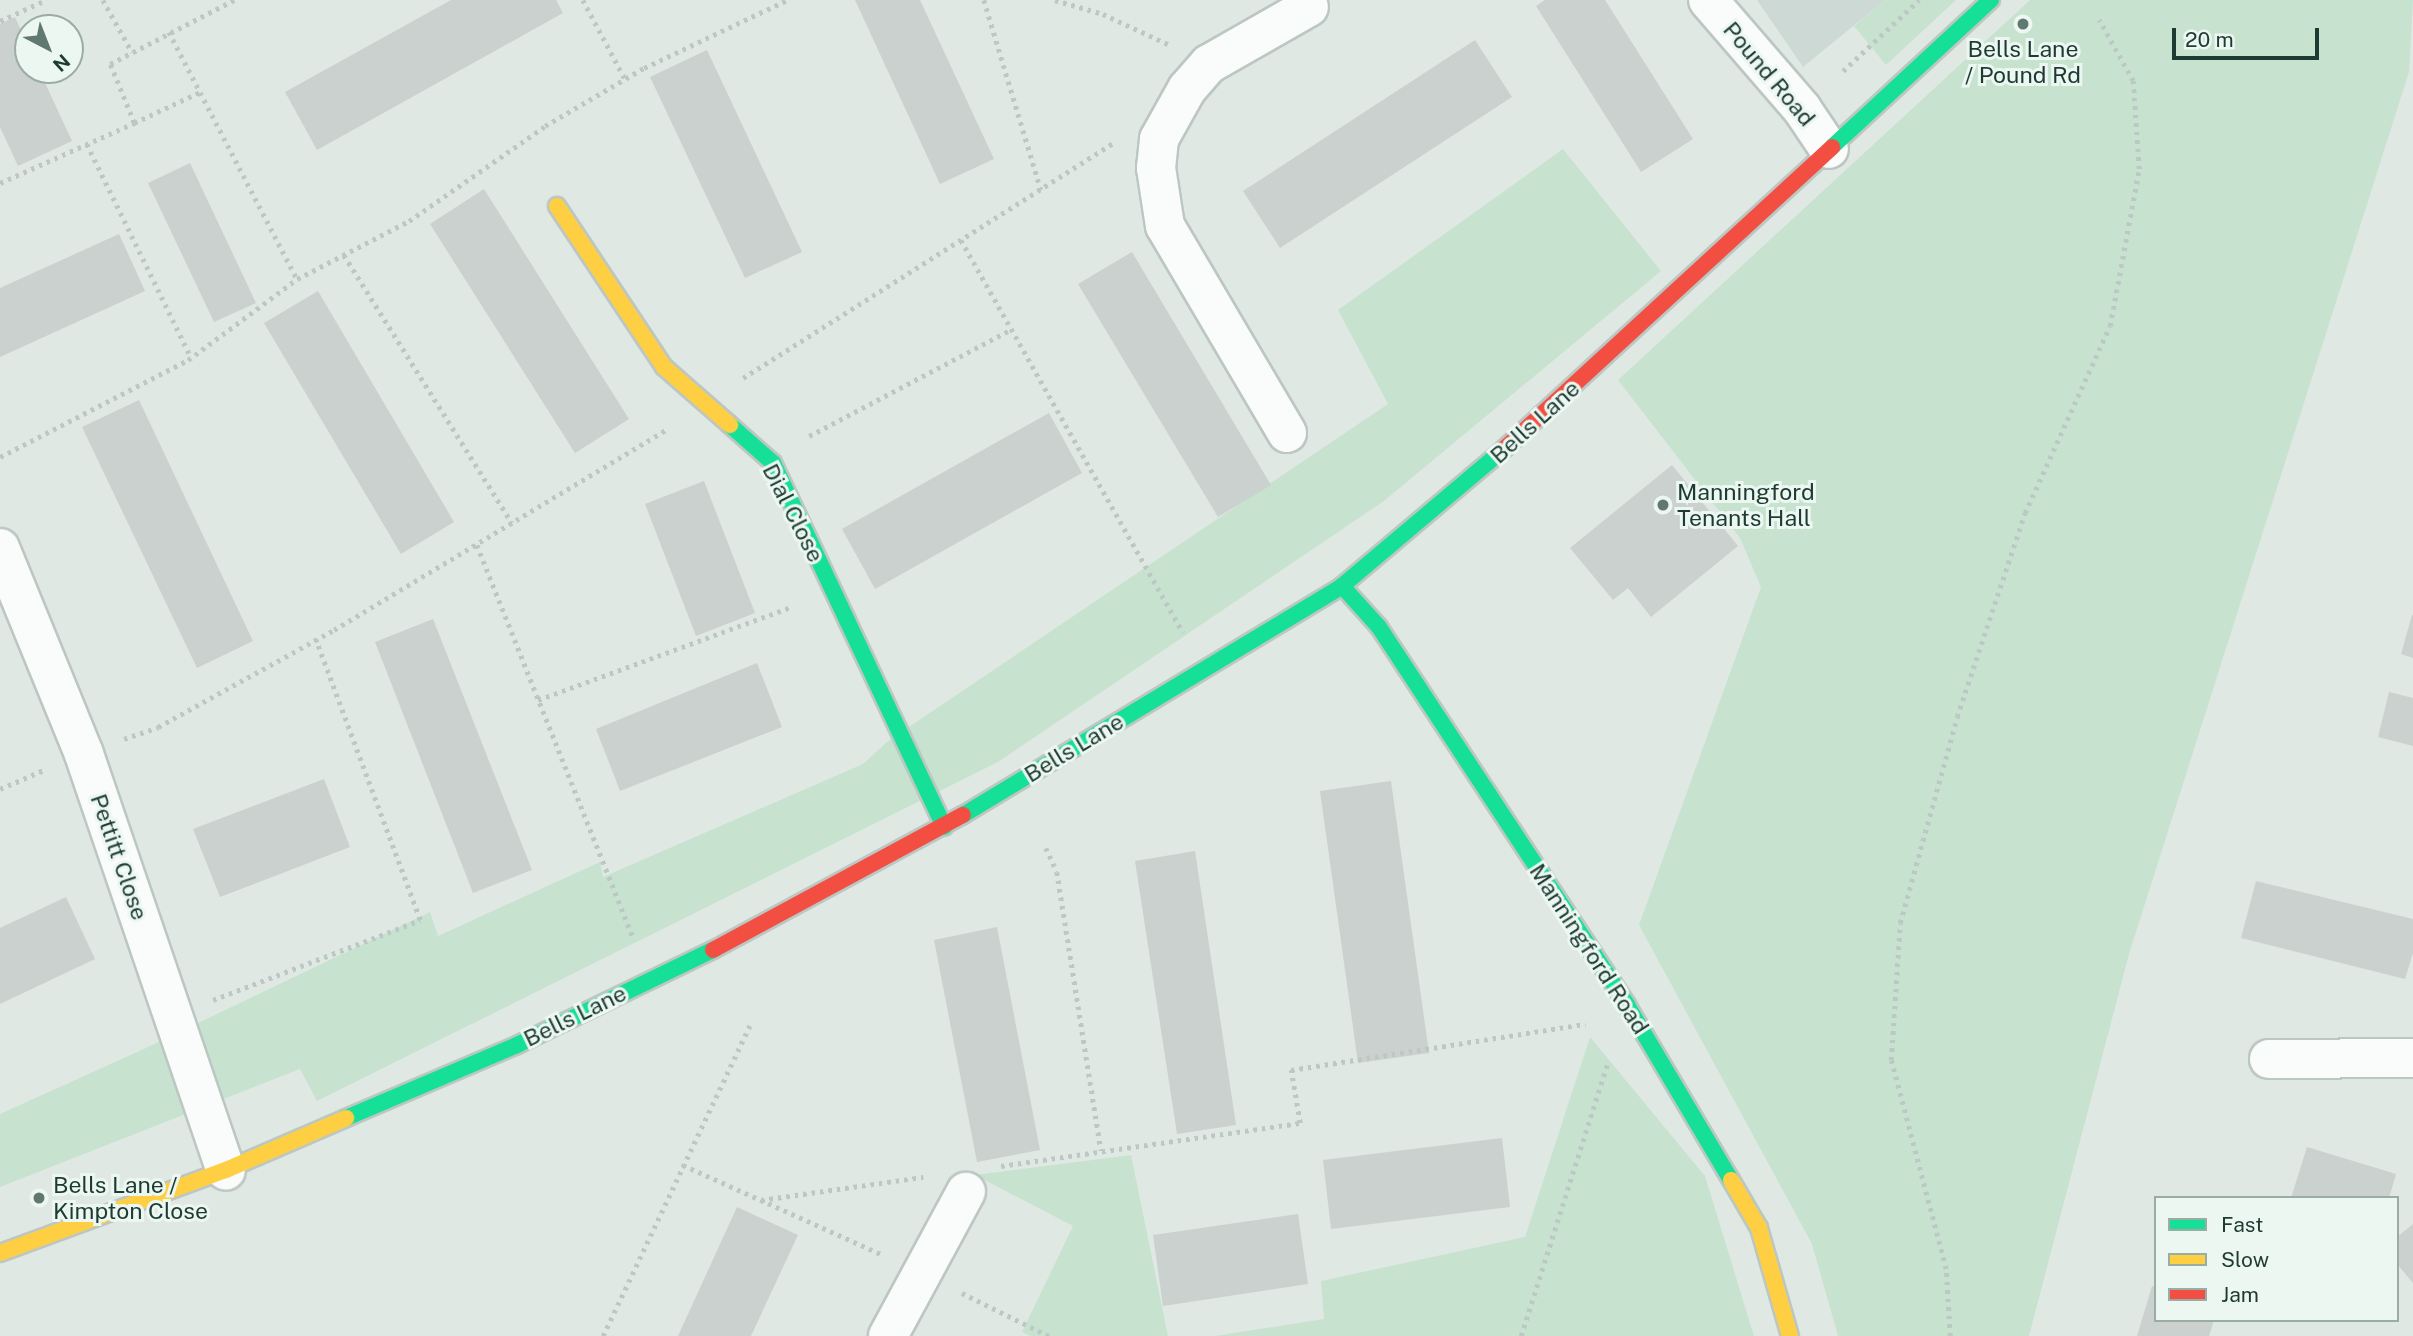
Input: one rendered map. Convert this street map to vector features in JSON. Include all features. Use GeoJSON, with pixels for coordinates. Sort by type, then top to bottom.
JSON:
{"type":"FeatureCollection","features":[{"type":"Feature","properties":{"kind":"street","name":"Pound Road"},"geometry":{"type":"LineString","coordinates":[[1707,0],[1802,109],[1829,149]]}},
{"type":"Feature","properties":{"kind":"street","name":"Bells Lane"},"geometry":{"type":"LineString","coordinates":[[0,1252],[226,1170],[517,1045],[717,948],[944,827],[1342,586],[1468,484],[1992,0]]}},
{"type":"Feature","properties":{"kind":"street"},"geometry":{"type":"LineString","coordinates":[[1287,433],[1165,226],[1156,168],[1159,139],[1187,89],[1209,64],[1315,2]]}},
{"type":"Feature","properties":{"kind":"street","name":"Dial Close"},"geometry":{"type":"LineString","coordinates":[[557,206],[664,367],[773,463],[944,827]]}},
{"type":"Feature","properties":{"kind":"street","name":"Pettitt Close"},"geometry":{"type":"LineString","coordinates":[[0,548],[84,754],[226,1170]]}},
{"type":"Feature","properties":{"kind":"street","name":"Manningford Road"},"geometry":{"type":"LineString","coordinates":[[1342,586],[1378,627],[1627,1005],[1759,1228],[1790,1336]]}},
{"type":"Feature","properties":{"kind":"street"},"geometry":{"type":"LineString","coordinates":[[2269,1059],[2413,1058]]}},
{"type":"Feature","properties":{"kind":"street"},"geometry":{"type":"LineString","coordinates":[[888,1336],[979,1180]]}},
{"type":"Feature","properties":{"kind":"path"},"geometry":{"type":"LineString","coordinates":[[0,21],[46,0]]}},
{"type":"Feature","properties":{"kind":"path"},"geometry":{"type":"LineString","coordinates":[[103,0],[132,52]]}},
{"type":"Feature","properties":{"kind":"path"},"geometry":{"type":"LineString","coordinates":[[134,123],[110,64],[234,0]]}},
{"type":"Feature","properties":{"kind":"path"},"geometry":{"type":"LineString","coordinates":[[583,0],[625,79]]}},
{"type":"Feature","properties":{"kind":"path"},"geometry":{"type":"LineString","coordinates":[[0,457],[191,356],[297,279],[409,221],[545,126],[625,79],[787,0]]}},
{"type":"Feature","properties":{"kind":"path"},"geometry":{"type":"LineString","coordinates":[[985,0],[1041,190]]}},
{"type":"Feature","properties":{"kind":"path"},"geometry":{"type":"LineString","coordinates":[[1055,0],[1103,14],[1209,64]]}},
{"type":"Feature","properties":{"kind":"path"},"geometry":{"type":"LineString","coordinates":[[1802,109],[1919,0]]}},
{"type":"Feature","properties":{"kind":"path"},"geometry":{"type":"LineString","coordinates":[[1950,1336],[1946,1269],[1891,1060],[1900,923],[1957,717],[2025,513],[2110,326],[2139,169],[2133,81],[2099,20]]}},
{"type":"Feature","properties":{"kind":"path"},"geometry":{"type":"LineString","coordinates":[[169,32],[297,279]]}},
{"type":"Feature","properties":{"kind":"path"},"geometry":{"type":"LineString","coordinates":[[0,183],[200,92]]}},
{"type":"Feature","properties":{"kind":"path"},"geometry":{"type":"LineString","coordinates":[[84,754],[158,727],[477,545],[640,448],[705,403],[1139,128],[1171,118]]}},
{"type":"Feature","properties":{"kind":"path"},"geometry":{"type":"LineString","coordinates":[[87,144],[191,356]]}},
{"type":"Feature","properties":{"kind":"path"},"geometry":{"type":"LineString","coordinates":[[961,240],[1168,609],[1206,669]]}},
{"type":"Feature","properties":{"kind":"path"},"geometry":{"type":"LineString","coordinates":[[344,255],[512,523]]}},
{"type":"Feature","properties":{"kind":"path"},"geometry":{"type":"LineString","coordinates":[[773,463],[790,446],[1010,330]]}},
{"type":"Feature","properties":{"kind":"path"},"geometry":{"type":"LineString","coordinates":[[477,545],[650,980]]}},
{"type":"Feature","properties":{"kind":"path"},"geometry":{"type":"LineString","coordinates":[[538,700],[833,591]]}},
{"type":"Feature","properties":{"kind":"path"},"geometry":{"type":"LineString","coordinates":[[174,1016],[420,920],[316,639]]}},
{"type":"Feature","properties":{"kind":"path"},"geometry":{"type":"LineString","coordinates":[[1046,848],[1057,872],[1101,1151]]}},
{"type":"Feature","properties":{"kind":"path"},"geometry":{"type":"LineString","coordinates":[[979,1180],[1101,1151],[1300,1123],[1291,1070],[1590,1024],[1627,1005]]}},
{"type":"Feature","properties":{"kind":"path"},"geometry":{"type":"LineString","coordinates":[[1521,1336],[1627,1005]]}},
{"type":"Feature","properties":{"kind":"path"},"geometry":{"type":"LineString","coordinates":[[603,1336],[750,1025]]}},
{"type":"Feature","properties":{"kind":"path"},"geometry":{"type":"LineString","coordinates":[[683,1165],[922,1274],[1049,1336]]}},
{"type":"Feature","properties":{"kind":"path"},"geometry":{"type":"LineString","coordinates":[[761,1200],[924,1177]]}},
{"type":"Feature","properties":{"kind":"shaded area"},"geometry":{"type":"Polygon","coordinates":[[[1757,0],[1885,0],[1803,67],[1757,0]]]}},
{"type":"Feature","properties":{"kind":"green space"},"geometry":{"type":"Polygon","coordinates":[[[1885,0],[1956,0],[1886,65],[1854,26],[1885,0]]]}},
{"type":"Feature","properties":{"kind":"green space"},"geometry":{"type":"Polygon","coordinates":[[[2030,0],[2413,0],[2409,72],[2129,954],[2029,1336],[1838,1336],[1812,1244],[1639,925],[1761,587],[1740,538],[1618,380],[2030,0]]]}},
{"type":"Feature","properties":{"kind":"green space"},"geometry":{"type":"Polygon","coordinates":[[[1563,149],[1661,271],[1384,501],[998,762],[317,1101],[300,1069],[0,1187],[0,1114],[146,1048],[430,912],[438,936],[600,862],[603,877],[863,764],[888,741],[1388,404],[1338,310],[1563,149]]]}},
{"type":"Feature","properties":{"kind":"green space"},"geometry":{"type":"Polygon","coordinates":[[[1590,1037],[1705,1176],[1754,1336],[1215,1336],[1324,1319],[1321,1281],[1525,1237],[1590,1037]]]}},
{"type":"Feature","properties":{"kind":"green space"},"geometry":{"type":"Polygon","coordinates":[[[1131,1155],[1168,1336],[1030,1336],[1022,1332],[1073,1226],[975,1175],[1131,1155]]]}},
{"type":"Feature","properties":{"kind":"building"},"geometry":{"type":"Polygon","coordinates":[[[451,0],[556,0],[563,13],[317,150],[285,92],[451,0]]]}},
{"type":"Feature","properties":{"kind":"building"},"geometry":{"type":"Polygon","coordinates":[[[855,0],[920,0],[994,159],[940,184],[855,0]]]}},
{"type":"Feature","properties":{"kind":"building"},"geometry":{"type":"Polygon","coordinates":[[[1545,0],[1605,0],[1693,139],[1641,172],[1536,6],[1545,0]]]}},
{"type":"Feature","properties":{"kind":"building"},"geometry":{"type":"Polygon","coordinates":[[[14,17],[14,84],[46,84],[72,141],[18,166],[0,127],[0,24],[14,17]]]}},
{"type":"Feature","properties":{"kind":"building"},"geometry":{"type":"Polygon","coordinates":[[[1475,40],[1512,97],[1280,248],[1243,191],[1475,40]]]}},
{"type":"Feature","properties":{"kind":"building"},"geometry":{"type":"Polygon","coordinates":[[[707,50],[802,252],[745,278],[650,77],[707,50]]]}},
{"type":"Feature","properties":{"kind":"building"},"geometry":{"type":"Polygon","coordinates":[[[190,163],[256,303],[214,322],[148,183],[190,163]]]}},
{"type":"Feature","properties":{"kind":"building"},"geometry":{"type":"Polygon","coordinates":[[[484,189],[629,419],[575,453],[430,224],[484,189]]]}},
{"type":"Feature","properties":{"kind":"building"},"geometry":{"type":"Polygon","coordinates":[[[119,234],[145,291],[0,357],[0,288],[119,234]]]}},
{"type":"Feature","properties":{"kind":"building"},"geometry":{"type":"Polygon","coordinates":[[[1132,252],[1271,485],[1218,517],[1078,284],[1132,252]]]}},
{"type":"Feature","properties":{"kind":"building"},"geometry":{"type":"Polygon","coordinates":[[[318,291],[454,522],[401,554],[264,323],[318,291]]]}},
{"type":"Feature","properties":{"kind":"building"},"geometry":{"type":"Polygon","coordinates":[[[139,400],[253,641],[197,668],[82,427],[139,400]]]}},
{"type":"Feature","properties":{"kind":"building"},"geometry":{"type":"Polygon","coordinates":[[[1049,413],[1082,473],[875,589],[842,529],[1049,413]]]}},
{"type":"Feature","properties":{"kind":"building","name":"Manningford Tenants Hall"},"geometry":{"type":"Polygon","coordinates":[[[1672,465],[1738,546],[1651,617],[1628,588],[1613,600],[1570,548],[1672,465]]]}},
{"type":"Feature","properties":{"kind":"building"},"geometry":{"type":"Polygon","coordinates":[[[704,481],[755,613],[696,636],[645,504],[704,481]]]}},
{"type":"Feature","properties":{"kind":"building"},"geometry":{"type":"Polygon","coordinates":[[[2413,615],[2413,658],[2401,654],[2413,615]]]}},
{"type":"Feature","properties":{"kind":"building"},"geometry":{"type":"Polygon","coordinates":[[[433,619],[532,870],[473,893],[375,642],[433,619]]]}},
{"type":"Feature","properties":{"kind":"building"},"geometry":{"type":"Polygon","coordinates":[[[757,663],[782,727],[620,791],[596,729],[757,663]]]}},
{"type":"Feature","properties":{"kind":"building"},"geometry":{"type":"Polygon","coordinates":[[[2389,692],[2413,698],[2413,746],[2378,737],[2389,692]]]}},
{"type":"Feature","properties":{"kind":"building"},"geometry":{"type":"Polygon","coordinates":[[[324,779],[350,847],[220,897],[193,829],[324,779]]]}},
{"type":"Feature","properties":{"kind":"building"},"geometry":{"type":"Polygon","coordinates":[[[1391,781],[1429,1053],[1358,1063],[1320,791],[1391,781]]]}},
{"type":"Feature","properties":{"kind":"building"},"geometry":{"type":"Polygon","coordinates":[[[1195,851],[1236,1125],[1177,1134],[1135,861],[1195,851]]]}},
{"type":"Feature","properties":{"kind":"building"},"geometry":{"type":"Polygon","coordinates":[[[2256,881],[2413,919],[2413,953],[2405,979],[2241,938],[2256,881]]]}},
{"type":"Feature","properties":{"kind":"building"},"geometry":{"type":"Polygon","coordinates":[[[66,897],[95,959],[0,1004],[0,928],[66,897]]]}},
{"type":"Feature","properties":{"kind":"building"},"geometry":{"type":"Polygon","coordinates":[[[997,927],[1040,1150],[977,1162],[934,940],[997,927]]]}},
{"type":"Feature","properties":{"kind":"building"},"geometry":{"type":"Polygon","coordinates":[[[1502,1138],[1510,1207],[1331,1229],[1323,1160],[1502,1138]]]}},
{"type":"Feature","properties":{"kind":"building"},"geometry":{"type":"Polygon","coordinates":[[[2307,1147],[2396,1174],[2390,1196],[2292,1196],[2307,1147]]]}},
{"type":"Feature","properties":{"kind":"building"},"geometry":{"type":"Polygon","coordinates":[[[737,1207],[798,1235],[751,1336],[678,1336],[737,1207]]]}},
{"type":"Feature","properties":{"kind":"building"},"geometry":{"type":"Polygon","coordinates":[[[1298,1214],[1308,1284],[1163,1306],[1153,1235],[1298,1214]]]}},
{"type":"Feature","properties":{"kind":"building"},"geometry":{"type":"Polygon","coordinates":[[[2413,1224],[2413,1283],[2399,1266],[2399,1235],[2413,1224]]]}},
{"type":"Feature","properties":{"kind":"building"},"geometry":{"type":"Polygon","coordinates":[[[2152,1286],[2154,1322],[2213,1322],[2209,1336],[2137,1336],[2152,1286]]]}},
{"type":"Feature","properties":{"kind":"traffic: fast"},"geometry":{"type":"LineString","coordinates":[[1832,147],[1991,0]]}},
{"type":"Feature","properties":{"kind":"traffic: fast"},"geometry":{"type":"LineString","coordinates":[[730,425],[773,463],[944,827]]}},
{"type":"Feature","properties":{"kind":"traffic: fast"},"geometry":{"type":"LineString","coordinates":[[963,815],[1342,586],[1504,449]]}},
{"type":"Feature","properties":{"kind":"traffic: fast"},"geometry":{"type":"LineString","coordinates":[[1342,586],[1379,627],[1627,1005],[1731,1180]]}},
{"type":"Feature","properties":{"kind":"traffic: fast"},"geometry":{"type":"LineString","coordinates":[[346,1118],[517,1045],[713,950]]}},
{"type":"Feature","properties":{"kind":"traffic: slow"},"geometry":{"type":"LineString","coordinates":[[557,206],[664,367],[730,425]]}},
{"type":"Feature","properties":{"kind":"traffic: slow"},"geometry":{"type":"LineString","coordinates":[[0,1253],[226,1170],[346,1118]]}},
{"type":"Feature","properties":{"kind":"traffic: slow"},"geometry":{"type":"LineString","coordinates":[[1731,1180],[1759,1228],[1790,1336]]}},
{"type":"Feature","properties":{"kind":"traffic: jam"},"geometry":{"type":"LineString","coordinates":[[1504,449],[1832,147]]}},
{"type":"Feature","properties":{"kind":"traffic: jam"},"geometry":{"type":"LineString","coordinates":[[713,950],[963,815]]}},
{"type":"Feature","properties":{"kind":"place","name":"Bells Lane / Pound Rd"},"geometry":{"type":"Point","coordinates":[2023,24]}},
{"type":"Feature","properties":{"kind":"place","name":"Manningford Tenants Hall"},"geometry":{"type":"Point","coordinates":[1663,505]}},
{"type":"Feature","properties":{"kind":"place","name":"Bells Lane / Kimpton Close"},"geometry":{"type":"Point","coordinates":[39,1198]}}]}
